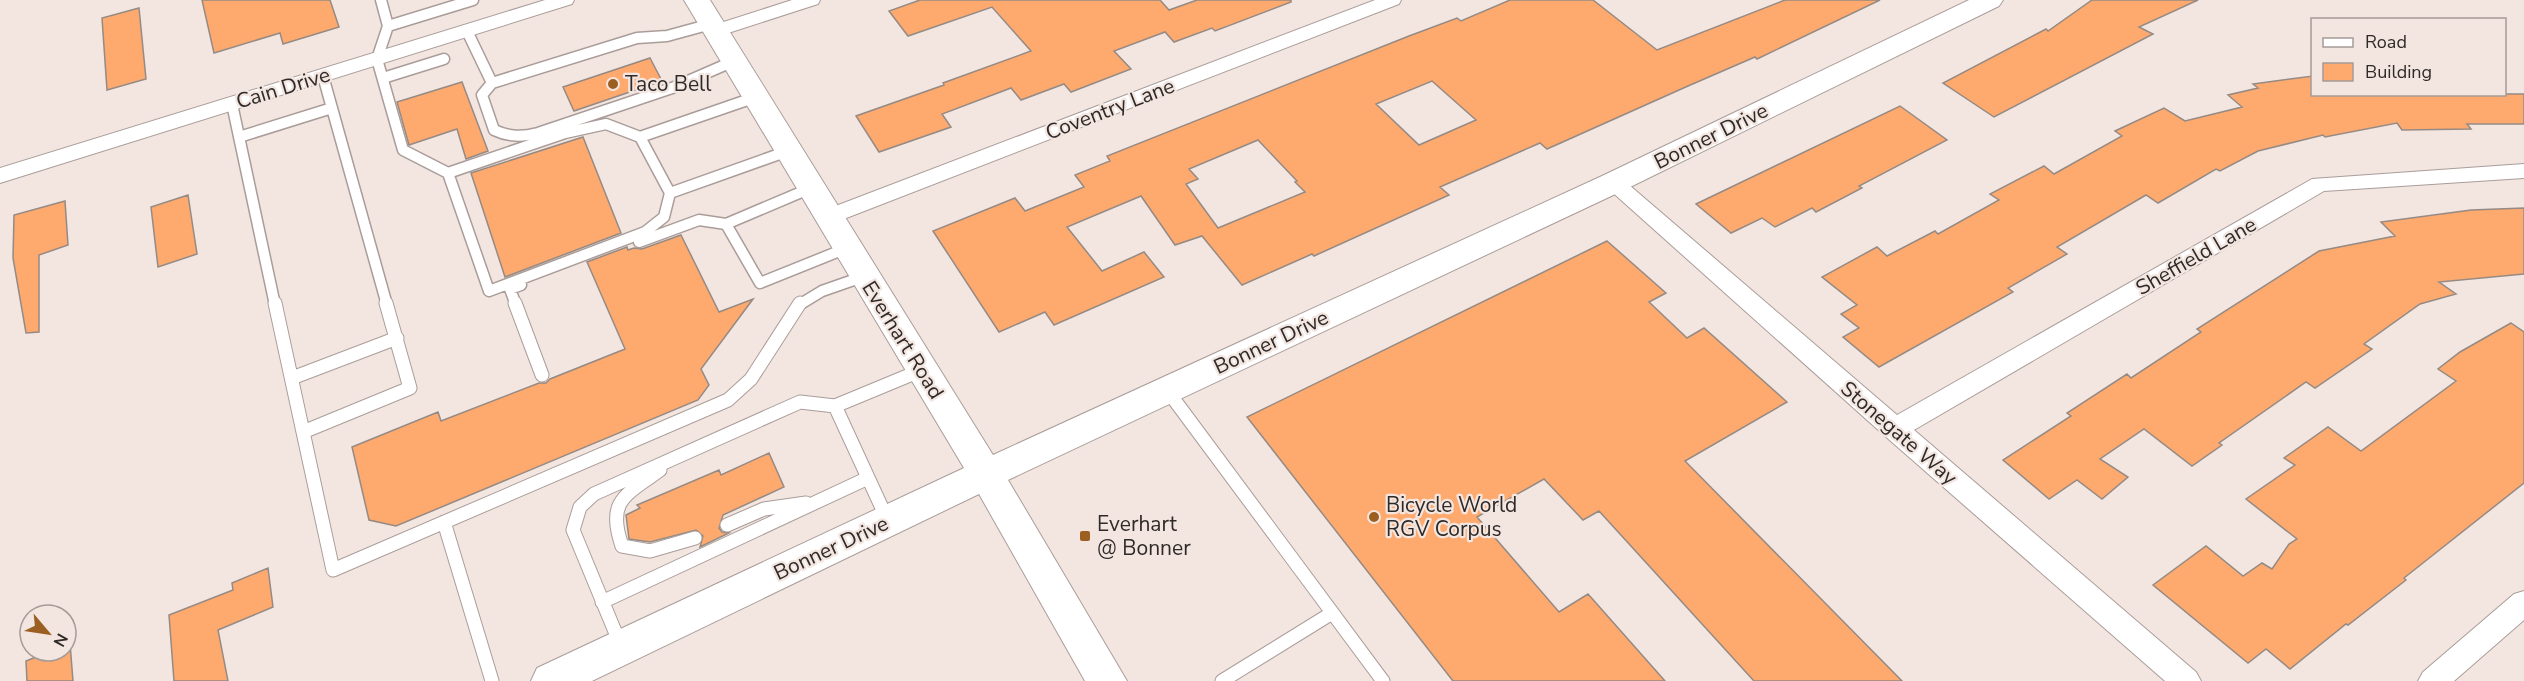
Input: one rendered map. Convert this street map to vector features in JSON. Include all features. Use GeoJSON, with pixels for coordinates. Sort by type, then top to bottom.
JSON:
{"type":"FeatureCollection","features":[{"type":"Feature","properties":{"kind":"street","name":"Cain Drive"},"geometry":{"type":"LineString","coordinates":[[0,177],[323,76],[380,69],[467,31],[565,0]]}},
{"type":"Feature","properties":{"kind":"street"},"geometry":{"type":"LineString","coordinates":[[708,18],[811,0]]}},
{"type":"Feature","properties":{"kind":"street","name":"Coventry Lane"},"geometry":{"type":"LineString","coordinates":[[828,217],[1392,0]]}},
{"type":"Feature","properties":{"kind":"street","name":"Bonner Drive"},"geometry":{"type":"LineString","coordinates":[[551,681],[986,474],[1613,183],[1990,0]]}},
{"type":"Feature","properties":{"kind":"street","name":"Everhart Road"},"geometry":{"type":"LineString","coordinates":[[708,18],[986,474],[1107,681]]}},
{"type":"Feature","properties":{"kind":"street","name":"Sheffield Lane"},"geometry":{"type":"LineString","coordinates":[[1894,429],[2320,184],[2524,171]]}},
{"type":"Feature","properties":{"kind":"street","name":"Stonegate Way"},"geometry":{"type":"LineString","coordinates":[[1613,183],[2186,681]]}},
{"type":"Feature","properties":{"kind":"street"},"geometry":{"type":"LineString","coordinates":[[2433,681],[2524,603]]}},
{"type":"Feature","properties":{"kind":"lane"},"geometry":{"type":"LineString","coordinates":[[381,0],[388,26],[380,69],[403,150],[448,173],[489,291],[645,232],[664,218],[670,194],[640,137]]}},
{"type":"Feature","properties":{"kind":"lane"},"geometry":{"type":"LineString","coordinates":[[388,26],[473,0]]}},
{"type":"Feature","properties":{"kind":"lane"},"geometry":{"type":"LineString","coordinates":[[708,18],[667,36],[637,38],[492,83],[482,95],[494,130],[503,135],[519,137],[538,133],[672,88],[734,61]]}},
{"type":"Feature","properties":{"kind":"lane"},"geometry":{"type":"LineString","coordinates":[[467,31],[492,83]]}},
{"type":"Feature","properties":{"kind":"lane"},"geometry":{"type":"LineString","coordinates":[[380,69],[444,59]]}},
{"type":"Feature","properties":{"kind":"lane"},"geometry":{"type":"LineString","coordinates":[[303,432],[410,388],[323,76]]}},
{"type":"Feature","properties":{"kind":"lane"},"geometry":{"type":"LineString","coordinates":[[448,173],[565,133],[606,124],[640,137],[756,97]]}},
{"type":"Feature","properties":{"kind":"lane"},"geometry":{"type":"LineString","coordinates":[[232,104],[333,570],[728,400],[751,379],[799,304],[822,291],[865,276]]}},
{"type":"Feature","properties":{"kind":"lane"},"geometry":{"type":"LineString","coordinates":[[239,137],[332,108]]}},
{"type":"Feature","properties":{"kind":"lane"},"geometry":{"type":"LineString","coordinates":[[670,194],[788,151]]}},
{"type":"Feature","properties":{"kind":"lane"},"geometry":{"type":"LineString","coordinates":[[542,375],[510,289],[699,220],[726,224],[811,188]]}},
{"type":"Feature","properties":{"kind":"lane"},"geometry":{"type":"LineString","coordinates":[[726,224],[760,283],[847,248]]}},
{"type":"Feature","properties":{"kind":"lane"},"geometry":{"type":"LineString","coordinates":[[292,378],[397,338]]}},
{"type":"Feature","properties":{"kind":"lane"},"geometry":{"type":"LineString","coordinates":[[621,648],[573,530],[580,507],[594,494],[800,402],[835,406],[922,370]]}},
{"type":"Feature","properties":{"kind":"lane"},"geometry":{"type":"LineString","coordinates":[[1167,390],[1383,681]]}},
{"type":"Feature","properties":{"kind":"lane"},"geometry":{"type":"LineString","coordinates":[[835,406],[888,521]]}},
{"type":"Feature","properties":{"kind":"lane"},"geometry":{"type":"LineString","coordinates":[[678,457],[619,501],[614,521],[622,546],[638,552],[651,552],[695,538]]}},
{"type":"Feature","properties":{"kind":"lane"},"geometry":{"type":"LineString","coordinates":[[602,602],[868,478]]}},
{"type":"Feature","properties":{"kind":"lane"},"geometry":{"type":"LineString","coordinates":[[727,525],[764,508],[818,502]]}},
{"type":"Feature","properties":{"kind":"lane"},"geometry":{"type":"LineString","coordinates":[[444,522],[492,681]]}},
{"type":"Feature","properties":{"kind":"lane"},"geometry":{"type":"LineString","coordinates":[[1222,681],[1332,613]]}},
{"type":"Feature","properties":{"kind":"building"},"geometry":{"type":"Polygon","coordinates":[[[202,0],[330,0],[339,27],[283,44],[280,33],[214,53],[202,0]]]}},
{"type":"Feature","properties":{"kind":"building"},"geometry":{"type":"Polygon","coordinates":[[[920,0],[1160,0],[1169,10],[1197,0],[1291,0],[1291,2],[1215,31],[1212,28],[1174,42],[1165,32],[1114,51],[1131,69],[1071,92],[1064,84],[1021,100],[1011,88],[942,114],[951,127],[879,152],[856,116],[1031,51],[992,7],[908,36],[889,11],[920,0]]]}},
{"type":"Feature","properties":{"kind":"building"},"geometry":{"type":"Polygon","coordinates":[[[1510,0],[1593,0],[1657,50],[1785,0],[1880,0],[1757,59],[1755,57],[1547,149],[1540,143],[1440,187],[1449,195],[1314,256],[1312,254],[1242,285],[1202,236],[1175,245],[1141,196],[1067,227],[1102,271],[1144,252],[1164,277],[1054,325],[1045,312],[999,332],[933,231],[1015,198],[1025,211],[1084,187],[1075,175],[1110,161],[1107,156],[1409,36],[1457,18],[1461,21],[1510,0]],[[1432,81],[1376,104],[1419,145],[1476,120],[1432,81]],[[1258,140],[1189,169],[1198,179],[1186,184],[1218,228],[1305,192],[1258,140]]]}},
{"type":"Feature","properties":{"kind":"building"},"geometry":{"type":"Polygon","coordinates":[[[2092,0],[2198,0],[2139,27],[2153,34],[1994,117],[1943,83],[2046,29],[2048,31],[2092,0]]]}},
{"type":"Feature","properties":{"kind":"building"},"geometry":{"type":"Polygon","coordinates":[[[139,8],[146,79],[107,90],[102,18],[139,8]]]}},
{"type":"Feature","properties":{"kind":"building","name":"Taco Bell"},"geometry":{"type":"Polygon","coordinates":[[[650,58],[662,81],[574,111],[563,87],[650,58]]]}},
{"type":"Feature","properties":{"kind":"building"},"geometry":{"type":"Polygon","coordinates":[[[2311,76],[2311,96],[2506,96],[2506,94],[2524,94],[2524,124],[2467,124],[2471,129],[2402,130],[2397,123],[2325,137],[2323,135],[2258,151],[2220,171],[2216,169],[2158,203],[2146,195],[2057,247],[2067,254],[2008,288],[2013,292],[1879,367],[1843,337],[1859,328],[1841,314],[1857,305],[1822,277],[1877,247],[1887,256],[1935,231],[1938,234],[1999,200],[1990,194],[2044,166],[2054,174],[2122,136],[2115,131],[2164,108],[2185,121],[2242,107],[2228,95],[2258,88],[2253,84],[2311,76]]]}},
{"type":"Feature","properties":{"kind":"building"},"geometry":{"type":"Polygon","coordinates":[[[462,82],[488,151],[466,159],[457,129],[409,145],[397,102],[462,82]]]}},
{"type":"Feature","properties":{"kind":"building"},"geometry":{"type":"Polygon","coordinates":[[[1900,106],[1947,140],[1859,186],[1862,188],[1816,212],[1812,208],[1775,227],[1762,218],[1731,233],[1696,204],[1900,106]]]}},
{"type":"Feature","properties":{"kind":"building"},"geometry":{"type":"Polygon","coordinates":[[[583,137],[621,233],[505,277],[471,173],[583,137]]]}},
{"type":"Feature","properties":{"kind":"building"},"geometry":{"type":"Polygon","coordinates":[[[188,195],[197,254],[158,267],[151,207],[188,195]]]}},
{"type":"Feature","properties":{"kind":"building"},"geometry":{"type":"Polygon","coordinates":[[[65,201],[68,245],[39,255],[39,332],[26,333],[13,258],[14,215],[65,201]]]}},
{"type":"Feature","properties":{"kind":"building"},"geometry":{"type":"Polygon","coordinates":[[[2524,208],[2524,274],[2439,282],[2456,294],[2420,304],[2364,344],[2372,349],[2315,388],[2306,382],[2219,443],[2222,445],[2192,466],[2144,429],[2100,459],[2128,477],[2102,499],[2077,480],[2049,499],[2003,460],[2071,416],[2067,413],[2127,374],[2131,378],[2201,332],[2197,329],[2319,251],[2395,236],[2381,222],[2471,210],[2524,208]]]}},
{"type":"Feature","properties":{"kind":"building"},"geometry":{"type":"Polygon","coordinates":[[[681,235],[719,312],[753,299],[701,369],[709,385],[698,400],[396,526],[369,520],[352,447],[438,412],[441,421],[539,383],[546,383],[550,379],[625,349],[587,262],[627,247],[628,250],[642,249],[681,235]]]}},
{"type":"Feature","properties":{"kind":"building"},"geometry":{"type":"Polygon","coordinates":[[[1607,241],[1666,293],[1649,302],[1687,338],[1704,328],[1787,402],[1685,461],[1902,681],[1754,681],[1599,511],[1583,520],[1544,479],[1477,517],[1559,612],[1588,594],[1665,681],[1453,681],[1247,417],[1607,241]]]}},
{"type":"Feature","properties":{"kind":"building"},"geometry":{"type":"Polygon","coordinates":[[[2511,323],[2524,332],[2524,483],[2404,578],[2406,580],[2290,669],[2266,649],[2248,663],[2153,585],[2206,546],[2243,576],[2262,563],[2272,569],[2289,544],[2297,539],[2246,499],[2295,465],[2284,458],[2328,427],[2361,451],[2456,381],[2438,369],[2460,352],[2511,323]]]}},
{"type":"Feature","properties":{"kind":"building"},"geometry":{"type":"Polygon","coordinates":[[[769,453],[784,487],[723,515],[719,528],[722,532],[729,533],[700,547],[703,536],[696,530],[650,542],[629,539],[626,515],[640,508],[637,505],[719,470],[721,475],[769,453]]]}},
{"type":"Feature","properties":{"kind":"building"},"geometry":{"type":"Polygon","coordinates":[[[268,568],[273,607],[218,630],[228,681],[174,681],[169,615],[233,590],[232,583],[268,568]]]}},
{"type":"Feature","properties":{"kind":"building"},"geometry":{"type":"Polygon","coordinates":[[[26,663],[72,663],[73,681],[27,681],[26,663]]]}},
{"type":"Feature","properties":{"kind":"place","name":"Taco Bell"},"geometry":{"type":"Point","coordinates":[613,84]}},
{"type":"Feature","properties":{"kind":"place","name":"Bicycle World RGV Corpus"},"geometry":{"type":"Point","coordinates":[1374,517]}},
{"type":"Feature","properties":{"kind":"place","name":"Everhart @ Bonner"},"geometry":{"type":"Point","coordinates":[1085,536]}}]}
